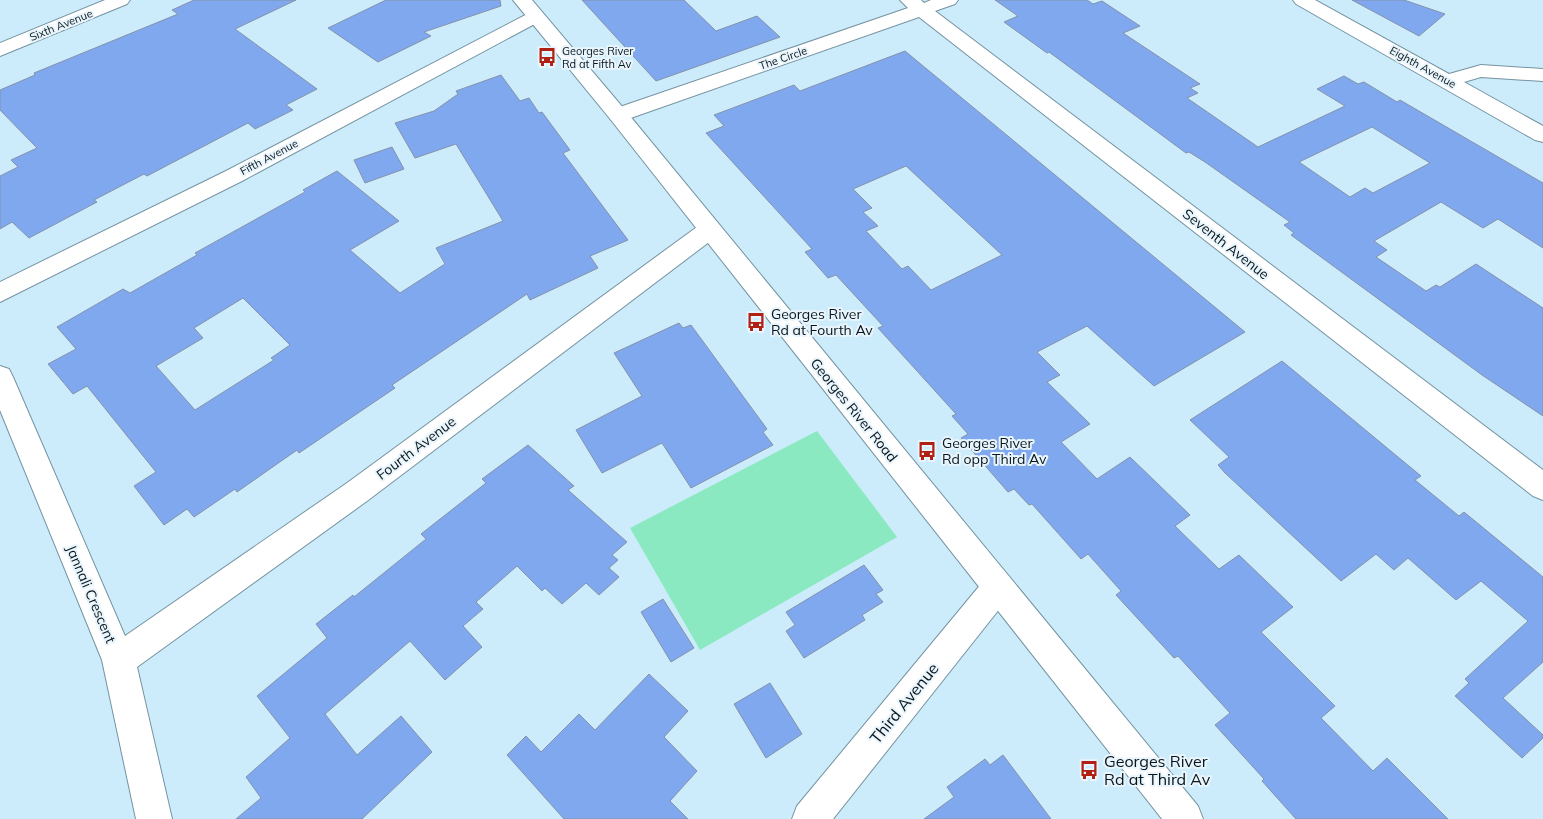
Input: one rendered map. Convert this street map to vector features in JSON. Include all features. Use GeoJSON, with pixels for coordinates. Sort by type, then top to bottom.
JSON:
{"type":"FeatureCollection","features":[{"type":"Feature","properties":{"kind":"street","name":"Sixth Avenue"},"geometry":{"type":"LineString","coordinates":[[0,50],[122,0]]}},
{"type":"Feature","properties":{"kind":"street","name":"The Circle"},"geometry":{"type":"LineString","coordinates":[[618,115],[915,5],[949,0]]}},
{"type":"Feature","properties":{"kind":"street","name":"Eighth Avenue"},"geometry":{"type":"LineString","coordinates":[[1302,0],[1543,135]]}},
{"type":"Feature","properties":{"kind":"street","name":"Seventh Avenue"},"geometry":{"type":"LineString","coordinates":[[915,5],[1543,487]]}},
{"type":"Feature","properties":{"kind":"street","name":"Georges River Road"},"geometry":{"type":"LineString","coordinates":[[529,8],[618,115],[997,588],[1185,819]]}},
{"type":"Feature","properties":{"kind":"street","name":"Fifth Avenue"},"geometry":{"type":"LineString","coordinates":[[0,292],[243,171],[529,8]]}},
{"type":"Feature","properties":{"kind":"street"},"geometry":{"type":"LineString","coordinates":[[1448,81],[1472,72],[1481,71],[1543,75]]}},
{"type":"Feature","properties":{"kind":"street","name":"Fourth Avenue"},"geometry":{"type":"LineString","coordinates":[[118,660],[357,492],[709,230]]}},
{"type":"Feature","properties":{"kind":"street","name":"Jannali Crescent"},"geometry":{"type":"LineString","coordinates":[[0,377],[118,660],[154,819]]}},
{"type":"Feature","properties":{"kind":"street","name":"Third Avenue"},"geometry":{"type":"LineString","coordinates":[[810,819],[997,588]]}},
{"type":"Feature","properties":{"kind":"green space"},"geometry":{"type":"Polygon","coordinates":[[[817,431],[897,537],[700,650],[630,528],[817,431]]]}},
{"type":"Feature","properties":{"kind":"building"},"geometry":{"type":"Polygon","coordinates":[[[194,0],[296,0],[235,29],[317,89],[286,105],[293,110],[255,129],[248,123],[147,176],[144,174],[94,200],[97,202],[29,238],[12,222],[0,229],[0,176],[18,167],[11,160],[37,148],[0,110],[0,90],[35,75],[34,73],[178,14],[172,10],[194,0]]]}},
{"type":"Feature","properties":{"kind":"building"},"geometry":{"type":"Polygon","coordinates":[[[386,0],[500,0],[501,6],[424,32],[431,36],[378,62],[328,28],[386,0]]]}},
{"type":"Feature","properties":{"kind":"building"},"geometry":{"type":"Polygon","coordinates":[[[582,0],[684,0],[716,31],[757,16],[780,37],[656,81],[582,0]]]}},
{"type":"Feature","properties":{"kind":"building"},"geometry":{"type":"Polygon","coordinates":[[[995,0],[1087,0],[1093,4],[1102,1],[1140,26],[1123,33],[1200,84],[1190,88],[1198,93],[1187,98],[1258,147],[1345,106],[1317,89],[1344,76],[1358,84],[1364,82],[1397,102],[1400,100],[1543,183],[1543,248],[1498,219],[1483,228],[1441,202],[1374,241],[1387,250],[1376,257],[1426,291],[1436,285],[1440,287],[1476,264],[1543,308],[1543,416],[1482,375],[1291,235],[1294,233],[1284,225],[1290,222],[1205,162],[1189,152],[1186,153],[1049,52],[1047,53],[1004,22],[1018,16],[995,0]],[[1372,127],[1299,162],[1350,197],[1365,188],[1373,193],[1430,163],[1372,127]]]}},
{"type":"Feature","properties":{"kind":"building"},"geometry":{"type":"Polygon","coordinates":[[[1352,0],[1404,0],[1445,14],[1419,36],[1352,0]]]}},
{"type":"Feature","properties":{"kind":"building"},"geometry":{"type":"Polygon","coordinates":[[[905,51],[1245,332],[1154,386],[1087,326],[1037,352],[1060,375],[1047,382],[1090,424],[1061,442],[1097,479],[1130,457],[1190,515],[1175,526],[1219,569],[1239,555],[1293,607],[1261,632],[1335,706],[1321,718],[1373,771],[1387,758],[1448,819],[1296,819],[1262,781],[1264,779],[1215,725],[1230,713],[1178,656],[1174,658],[1116,595],[1121,591],[1088,554],[1081,559],[1032,504],[1029,505],[1014,489],[1008,492],[961,438],[968,434],[952,416],[956,414],[878,328],[883,326],[836,275],[828,278],[805,252],[812,249],[706,133],[724,126],[714,115],[794,85],[800,91],[905,51]],[[906,166],[853,189],[872,208],[863,212],[878,226],[866,231],[902,269],[908,266],[931,290],[1002,255],[906,166]]]}},
{"type":"Feature","properties":{"kind":"building"},"geometry":{"type":"Polygon","coordinates":[[[501,75],[520,101],[529,98],[539,113],[542,112],[570,150],[563,153],[628,240],[590,256],[598,268],[530,300],[527,294],[392,385],[395,388],[299,453],[297,450],[237,492],[235,489],[194,517],[187,509],[164,525],[134,486],[156,472],[87,386],[73,394],[48,364],[76,349],[57,327],[123,289],[130,293],[197,255],[195,253],[305,192],[303,190],[337,171],[399,221],[350,250],[400,293],[445,264],[436,248],[503,221],[456,144],[415,158],[395,123],[434,111],[458,94],[456,91],[501,75]],[[243,298],[194,328],[203,338],[156,366],[195,410],[274,360],[271,358],[290,345],[243,298]]]}},
{"type":"Feature","properties":{"kind":"building"},"geometry":{"type":"Polygon","coordinates":[[[392,147],[404,169],[365,183],[354,160],[392,147]]]}},
{"type":"Feature","properties":{"kind":"building"},"geometry":{"type":"Polygon","coordinates":[[[679,323],[683,328],[691,325],[767,429],[763,432],[773,445],[691,488],[662,443],[602,473],[576,430],[642,396],[614,353],[679,323]]]}},
{"type":"Feature","properties":{"kind":"building"},"geometry":{"type":"Polygon","coordinates":[[[1282,361],[1421,476],[1415,480],[1459,516],[1464,512],[1543,577],[1543,662],[1503,698],[1543,735],[1543,738],[1522,758],[1455,696],[1469,683],[1465,679],[1528,621],[1481,581],[1456,600],[1408,558],[1394,570],[1376,554],[1341,581],[1225,473],[1218,465],[1229,457],[1190,420],[1282,361]]]}},
{"type":"Feature","properties":{"kind":"building"},"geometry":{"type":"Polygon","coordinates":[[[528,445],[574,486],[568,490],[627,542],[612,555],[618,560],[609,568],[619,577],[599,595],[586,583],[562,604],[545,588],[542,591],[517,566],[476,602],[483,609],[463,626],[482,647],[445,680],[410,641],[325,714],[357,755],[401,716],[432,752],[362,819],[236,819],[261,798],[246,777],[290,738],[257,696],[327,638],[316,624],[353,595],[354,597],[426,539],[421,534],[486,483],[482,479],[528,445]]]}},
{"type":"Feature","properties":{"kind":"building"},"geometry":{"type":"Polygon","coordinates":[[[864,565],[883,590],[876,594],[883,602],[862,615],[865,620],[804,658],[786,631],[795,625],[786,612],[864,565]]]}},
{"type":"Feature","properties":{"kind":"building"},"geometry":{"type":"Polygon","coordinates":[[[663,599],[694,648],[671,662],[641,612],[663,599]]]}},
{"type":"Feature","properties":{"kind":"building"},"geometry":{"type":"Polygon","coordinates":[[[649,674],[688,711],[664,737],[697,771],[670,801],[688,819],[564,819],[507,755],[526,736],[541,752],[579,714],[595,730],[649,674]]]}},
{"type":"Feature","properties":{"kind":"building"},"geometry":{"type":"Polygon","coordinates":[[[770,683],[802,734],[766,758],[734,704],[770,683]]]}},
{"type":"Feature","properties":{"kind":"building"},"geometry":{"type":"Polygon","coordinates":[[[1003,755],[1051,819],[924,819],[954,797],[947,787],[985,759],[990,765],[1003,755]]]}},
{"type":"Feature","properties":{"kind":"place","name":"Georges River Rd at Fifth Av"},"geometry":{"type":"Point","coordinates":[547,57]}},
{"type":"Feature","properties":{"kind":"place","name":"Georges River Rd at Fourth Av"},"geometry":{"type":"Point","coordinates":[756,322]}},
{"type":"Feature","properties":{"kind":"place","name":"Georges River Rd opp Third Av"},"geometry":{"type":"Point","coordinates":[927,451]}},
{"type":"Feature","properties":{"kind":"place","name":"Georges River Rd at Third Av"},"geometry":{"type":"Point","coordinates":[1089,770]}}]}
